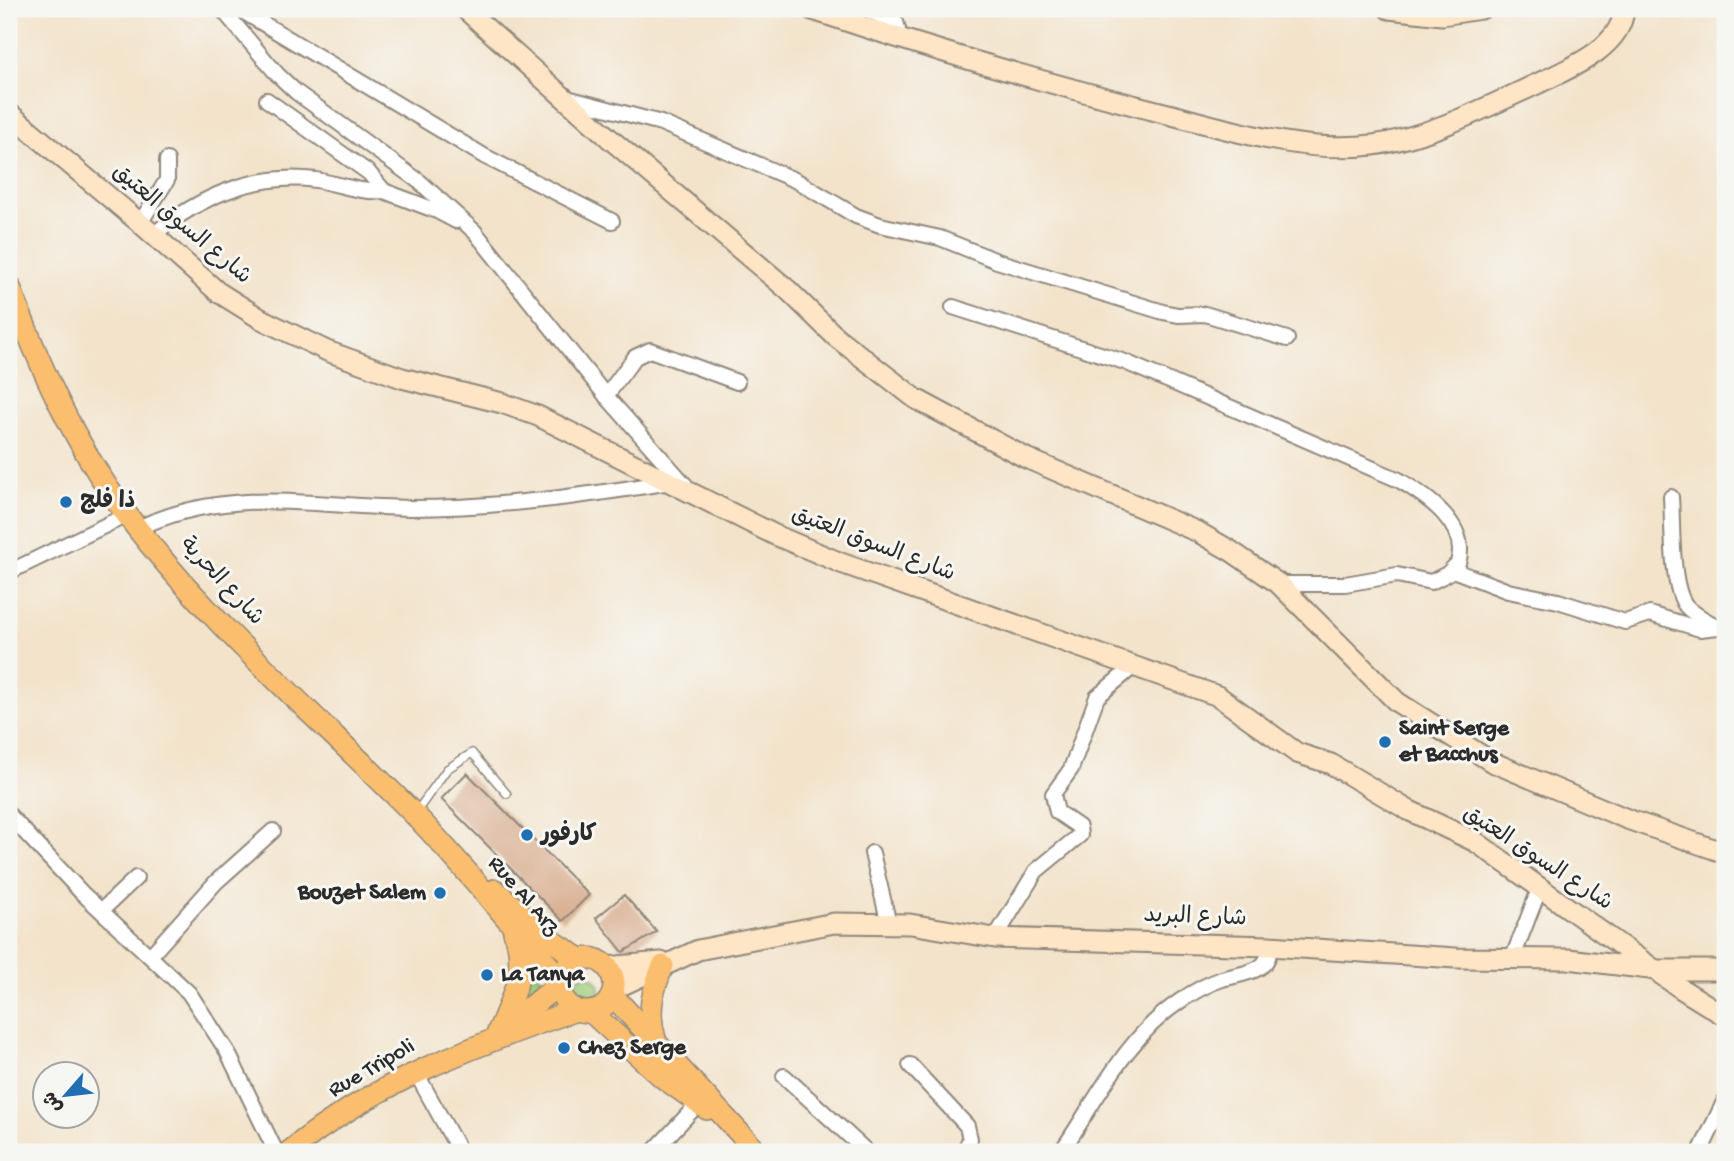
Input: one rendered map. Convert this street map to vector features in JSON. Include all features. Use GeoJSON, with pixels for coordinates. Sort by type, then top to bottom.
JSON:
{"type":"FeatureCollection","features":[{"type":"Feature","properties":{"kind":"main road","name":"شارع الحرية"},"geometry":{"type":"LineString","coordinates":[[9,285],[33,349],[59,403],[132,521],[229,631],[462,866]]}},
{"type":"Feature","properties":{"kind":"main road","name":"Rue Al Arz"},"geometry":{"type":"LineString","coordinates":[[462,866],[560,982]]}},
{"type":"Feature","properties":{"kind":"main road","name":"Rue Al Arz"},"geometry":{"type":"LineString","coordinates":[[462,866],[548,937],[580,959]]}},
{"type":"Feature","properties":{"kind":"main road"},"geometry":{"type":"LineString","coordinates":[[493,1036],[520,973],[520,947],[512,927]]}},
{"type":"Feature","properties":{"kind":"main road"},"geometry":{"type":"LineString","coordinates":[[742,1135],[662,1077],[563,997],[560,982],[570,964],[580,959],[592,958],[607,967],[613,992],[655,1039],[742,1135],[757,1152]]}},
{"type":"Feature","properties":{"kind":"main road"},"geometry":{"type":"LineString","coordinates":[[655,1039],[649,1014],[654,985],[666,964]]}},
{"type":"Feature","properties":{"kind":"main road","name":"Rue Tripoli"},"geometry":{"type":"LineString","coordinates":[[493,1036],[560,982]]}},
{"type":"Feature","properties":{"kind":"main road"},"geometry":{"type":"LineString","coordinates":[[583,1011],[604,1006],[613,992]]}},
{"type":"Feature","properties":{"kind":"main road","name":"Rue Tripoli"},"geometry":{"type":"LineString","coordinates":[[289,1152],[415,1071],[493,1036],[583,1011]]}},
{"type":"Feature","properties":{"kind":"street"},"geometry":{"type":"LineString","coordinates":[[222,9],[262,58],[296,92],[420,182],[475,232],[606,396],[692,493]]}},
{"type":"Feature","properties":{"kind":"street"},"geometry":{"type":"LineString","coordinates":[[239,9],[474,150],[612,221]]}},
{"type":"Feature","properties":{"kind":"street"},"geometry":{"type":"LineString","coordinates":[[465,9],[567,97],[609,138],[788,290],[835,337],[916,399],[1026,458],[1198,532],[1279,584],[1397,702],[1448,736],[1515,773],[1627,819],[1725,853]]}},
{"type":"Feature","properties":{"kind":"street"},"geometry":{"type":"LineString","coordinates":[[810,9],[1028,78],[1241,134],[1284,142],[1359,146],[1396,140],[1433,127],[1551,78],[1601,48],[1621,24],[1624,9]]}},
{"type":"Feature","properties":{"kind":"street"},"geometry":{"type":"LineString","coordinates":[[866,9],[896,22],[898,29],[895,36]]}},
{"type":"Feature","properties":{"kind":"street"},"geometry":{"type":"LineString","coordinates":[[1389,9],[1442,15],[1481,9]]}},
{"type":"Feature","properties":{"kind":"street"},"geometry":{"type":"LineString","coordinates":[[567,97],[661,122],[797,181],[856,216],[880,225],[940,238],[997,261],[1163,312],[1178,315],[1205,314],[1287,339]]}},
{"type":"Feature","properties":{"kind":"street"},"geometry":{"type":"LineString","coordinates":[[267,100],[369,173],[384,191]]}},
{"type":"Feature","properties":{"kind":"street","name":"شارع السوق العتيق"},"geometry":{"type":"LineString","coordinates":[[9,113],[218,292],[288,334],[402,378],[502,403],[538,416],[775,535],[841,562],[1217,696],[1297,753],[1331,764],[1408,810],[1476,842],[1680,988],[1725,1016]]}},
{"type":"Feature","properties":{"kind":"street"},"geometry":{"type":"LineString","coordinates":[[147,229],[167,180],[167,160]]}},
{"type":"Feature","properties":{"kind":"street"},"geometry":{"type":"LineString","coordinates":[[147,229],[190,207],[257,181],[316,180],[359,191],[384,191],[437,211],[475,232]]}},
{"type":"Feature","properties":{"kind":"street"},"geometry":{"type":"LineString","coordinates":[[953,307],[1125,362],[1399,480],[1426,497],[1444,514],[1459,543],[1460,559],[1453,570],[1431,582],[1397,575],[1352,584],[1279,584]]}},
{"type":"Feature","properties":{"kind":"street"},"geometry":{"type":"LineString","coordinates":[[606,396],[635,357],[650,350],[737,382]]}},
{"type":"Feature","properties":{"kind":"street"},"geometry":{"type":"LineString","coordinates":[[9,572],[132,521],[179,510],[248,500],[411,508],[555,499],[670,482]]}},
{"type":"Feature","properties":{"kind":"street"},"geometry":{"type":"LineString","coordinates":[[1671,497],[1678,581],[1683,601],[1690,610],[1722,629]]}},
{"type":"Feature","properties":{"kind":"street"},"geometry":{"type":"LineString","coordinates":[[1453,570],[1508,591],[1558,601],[1625,622],[1650,614],[1700,629],[1722,629]]}},
{"type":"Feature","properties":{"kind":"street"},"geometry":{"type":"LineString","coordinates":[[995,938],[1036,871],[1080,835],[1079,827],[1057,812],[1053,794],[1070,769],[1097,697],[1135,665]]}},
{"type":"Feature","properties":{"kind":"street"},"geometry":{"type":"LineString","coordinates":[[11,823],[189,993],[210,1021],[276,1152]]}},
{"type":"Feature","properties":{"kind":"street"},"geometry":{"type":"LineString","coordinates":[[151,955],[216,882],[273,831]]}},
{"type":"Feature","properties":{"kind":"street"},"geometry":{"type":"LineString","coordinates":[[873,853],[889,924]]}},
{"type":"Feature","properties":{"kind":"street"},"geometry":{"type":"LineString","coordinates":[[102,910],[136,878]]}},
{"type":"Feature","properties":{"kind":"street"},"geometry":{"type":"LineString","coordinates":[[1513,957],[1540,887]]}},
{"type":"Feature","properties":{"kind":"street","name":"شارع البريد"},"geometry":{"type":"LineString","coordinates":[[613,992],[666,964],[729,942],[834,923],[910,924],[995,938],[1269,946],[1456,958],[1569,958],[1658,970],[1725,970]]}},
{"type":"Feature","properties":{"kind":"street"},"geometry":{"type":"LineString","coordinates":[[1061,1152],[1078,1121],[1130,1048],[1167,1010],[1199,988],[1250,973],[1264,964],[1269,946]]}},
{"type":"Feature","properties":{"kind":"street","name":"شارع البريد"},"geometry":{"type":"LineString","coordinates":[[607,967],[666,964]]}},
{"type":"Feature","properties":{"kind":"street"},"geometry":{"type":"LineString","coordinates":[[910,1065],[967,1126],[970,1139],[964,1152]]}},
{"type":"Feature","properties":{"kind":"street"},"geometry":{"type":"LineString","coordinates":[[415,1071],[460,1152]]}},
{"type":"Feature","properties":{"kind":"street"},"geometry":{"type":"LineString","coordinates":[[784,1076],[867,1152]]}},
{"type":"Feature","properties":{"kind":"street"},"geometry":{"type":"LineString","coordinates":[[1700,1152],[1725,1100]]}},
{"type":"Feature","properties":{"kind":"street"},"geometry":{"type":"LineString","coordinates":[[653,1152],[699,1103]]}},
{"type":"Feature","properties":{"kind":"lane"},"geometry":{"type":"LineString","coordinates":[[414,815],[447,769],[472,753],[507,794]]}},
{"type":"Feature","properties":{"kind":"green space"},"geometry":{"type":"Polygon","coordinates":[[[530,964],[546,984],[511,1021],[530,964]]]}},
{"type":"Feature","properties":{"kind":"green space"},"geometry":{"type":"Polygon","coordinates":[[[586,976],[596,980],[600,990],[596,1000],[586,1004],[576,1000],[572,990],[576,980],[586,976]]]}},
{"type":"Feature","properties":{"kind":"building"},"geometry":{"type":"Polygon","coordinates":[[[467,773],[589,895],[563,921],[441,799],[467,773]]]}},
{"type":"Feature","properties":{"kind":"building"},"geometry":{"type":"Polygon","coordinates":[[[624,895],[657,932],[623,952],[596,918],[624,895]]]}},
{"type":"Feature","properties":{"kind":"place","name":"ذا فلج"},"geometry":{"type":"Point","coordinates":[66,502]}},
{"type":"Feature","properties":{"kind":"place","name":"Saint Serge et Bacchus"},"geometry":{"type":"Point","coordinates":[1385,742]}},
{"type":"Feature","properties":{"kind":"place","name":"كارفور"},"geometry":{"type":"Point","coordinates":[527,835]}},
{"type":"Feature","properties":{"kind":"place","name":"Bouzet Salem"},"geometry":{"type":"Point","coordinates":[440,893]}},
{"type":"Feature","properties":{"kind":"place","name":"La Tanya"},"geometry":{"type":"Point","coordinates":[487,975]}},
{"type":"Feature","properties":{"kind":"place","name":"Chez Serge"},"geometry":{"type":"Point","coordinates":[564,1048]}}]}
